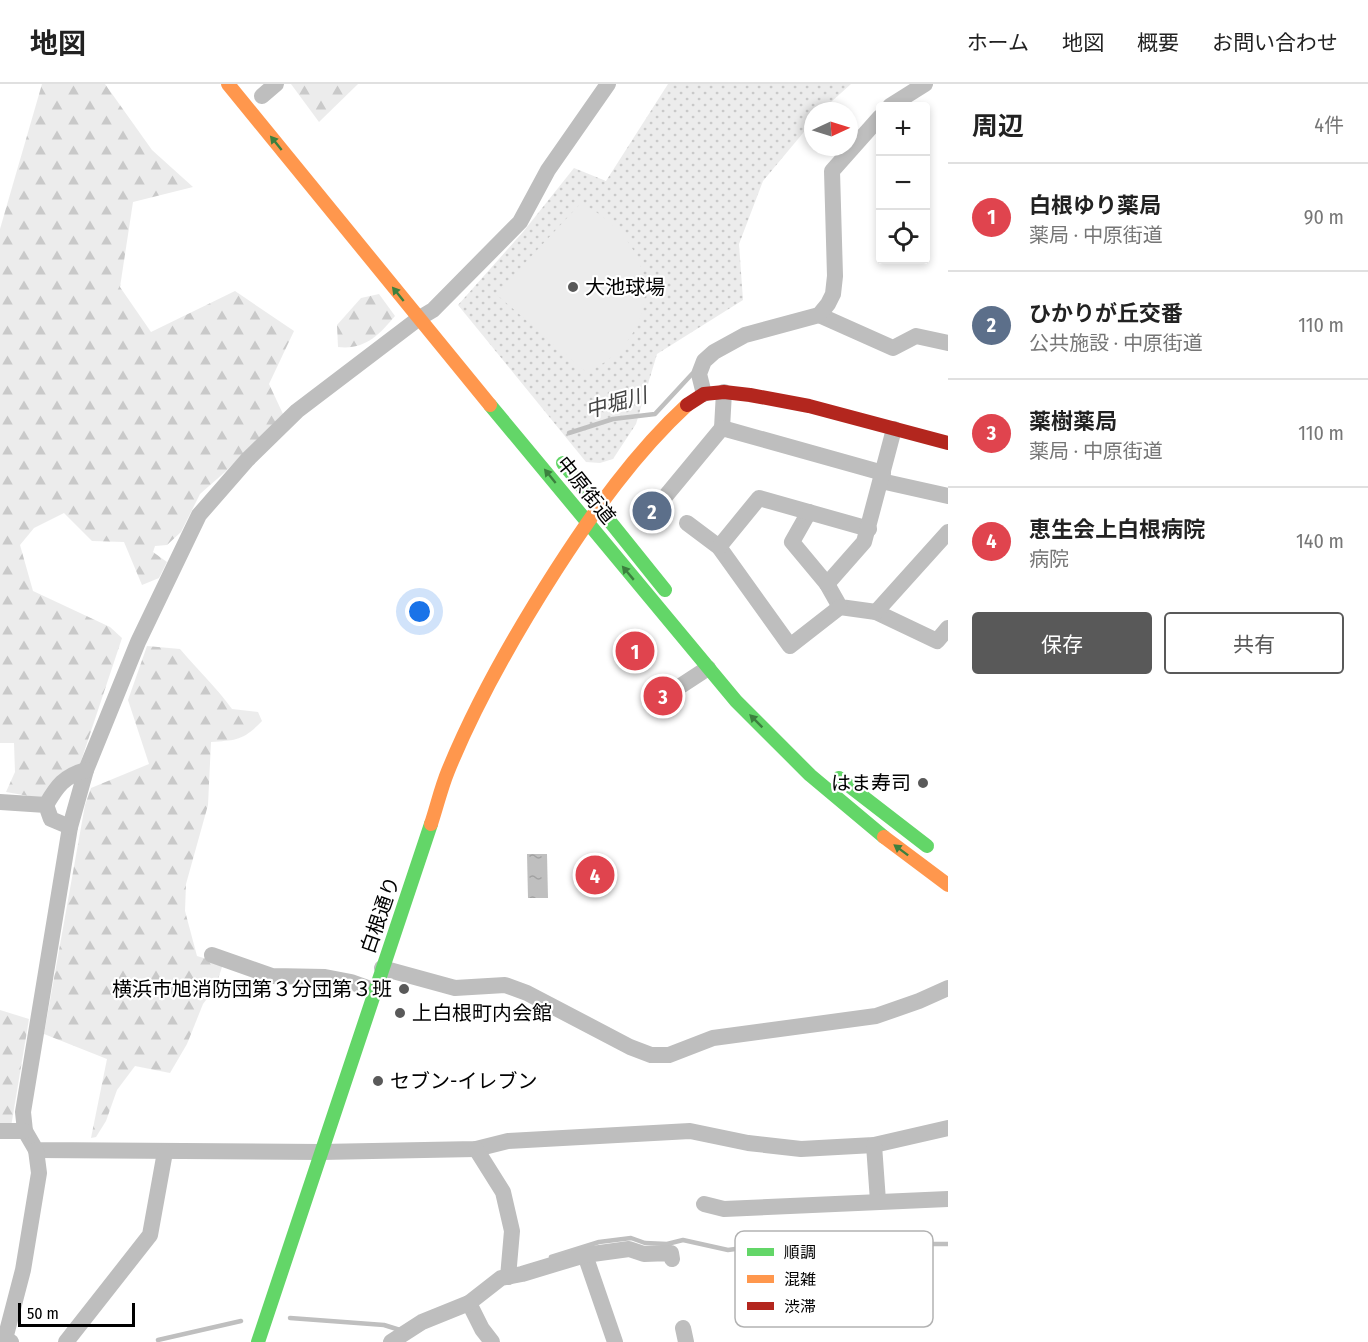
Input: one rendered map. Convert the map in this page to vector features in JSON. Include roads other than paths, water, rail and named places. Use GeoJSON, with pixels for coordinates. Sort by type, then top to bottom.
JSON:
{"type":"FeatureCollection","features":[{"type":"Feature","properties":{"kind":"main road","name":"中原街道"},"geometry":{"type":"LineString","coordinates":[[228,84],[622,567],[736,701],[810,775],[862,820],[948,885]]}},
{"type":"Feature","properties":{"kind":"main road"},"geometry":{"type":"LineString","coordinates":[[704,394],[724,392],[809,406],[948,443]]}},
{"type":"Feature","properties":{"kind":"main road","name":"白根通り"},"geometry":{"type":"LineString","coordinates":[[258,1342],[448,772],[483,695],[520,627],[587,522],[660,430],[688,404],[704,394]]}},
{"type":"Feature","properties":{"kind":"main road","name":"中原街道"},"geometry":{"type":"LineString","coordinates":[[554,453],[599,506],[674,602]]}},
{"type":"Feature","properties":{"kind":"main road"},"geometry":{"type":"LineString","coordinates":[[753,698],[769,715]]}},
{"type":"Feature","properties":{"kind":"main road"},"geometry":{"type":"LineString","coordinates":[[829,770],[939,855]]}},
{"type":"Feature","properties":{"kind":"street"},"geometry":{"type":"LineString","coordinates":[[261,95],[276,84]]}},
{"type":"Feature","properties":{"kind":"street"},"geometry":{"type":"LineString","coordinates":[[6,1341],[23,1270],[39,1173],[36,1150],[25,1131],[23,1112],[70,827],[86,770],[138,642],[199,515],[247,460],[297,411],[433,310],[520,222],[548,170],[608,84]]}},
{"type":"Feature","properties":{"kind":"street"},"geometry":{"type":"LineString","coordinates":[[897,102],[925,84]]}},
{"type":"Feature","properties":{"kind":"street"},"geometry":{"type":"LineString","coordinates":[[819,315],[833,294],[835,276],[832,171],[876,122]]}},
{"type":"Feature","properties":{"kind":"street"},"geometry":{"type":"LineString","coordinates":[[704,394],[699,374],[704,361],[714,352],[745,335],[819,315],[893,348],[916,336],[948,344]]}},
{"type":"Feature","properties":{"kind":"street"},"geometry":{"type":"LineString","coordinates":[[664,498],[722,428],[724,392]]}},
{"type":"Feature","properties":{"kind":"street"},"geometry":{"type":"LineString","coordinates":[[722,428],[948,496]]}},
{"type":"Feature","properties":{"kind":"street"},"geometry":{"type":"LineString","coordinates":[[827,584],[864,542],[894,429]]}},
{"type":"Feature","properties":{"kind":"street"},"geometry":{"type":"LineString","coordinates":[[719,547],[759,498],[868,529]]}},
{"type":"Feature","properties":{"kind":"street"},"geometry":{"type":"LineString","coordinates":[[809,512],[792,542],[827,584],[840,607]]}},
{"type":"Feature","properties":{"kind":"street"},"geometry":{"type":"LineString","coordinates":[[687,523],[719,547],[790,646],[840,607],[876,612],[937,641],[948,628]]}},
{"type":"Feature","properties":{"kind":"street"},"geometry":{"type":"LineString","coordinates":[[876,612],[948,532]]}},
{"type":"Feature","properties":{"kind":"street"},"geometry":{"type":"LineString","coordinates":[[682,685],[708,668]]}},
{"type":"Feature","properties":{"kind":"street"},"geometry":{"type":"LineString","coordinates":[[46,805],[55,790],[71,774],[86,770]]}},
{"type":"Feature","properties":{"kind":"street"},"geometry":{"type":"LineString","coordinates":[[0,802],[46,805]]}},
{"type":"Feature","properties":{"kind":"street"},"geometry":{"type":"LineString","coordinates":[[46,805],[51,819],[70,827]]}},
{"type":"Feature","properties":{"kind":"street"},"geometry":{"type":"LineString","coordinates":[[212,955],[272,976],[325,978],[351,982],[376,991]]}},
{"type":"Feature","properties":{"kind":"street"},"geometry":{"type":"LineString","coordinates":[[382,968],[455,988],[505,985],[527,993],[630,1047],[651,1055],[669,1055],[713,1038],[876,1016],[948,988]]}},
{"type":"Feature","properties":{"kind":"street"},"geometry":{"type":"LineString","coordinates":[[36,1150],[321,1152],[476,1149],[508,1141],[690,1131],[748,1143],[801,1149],[874,1145],[948,1128]]}},
{"type":"Feature","properties":{"kind":"street"},"geometry":{"type":"LineString","coordinates":[[0,1131],[25,1131]]}},
{"type":"Feature","properties":{"kind":"street"},"geometry":{"type":"LineString","coordinates":[[874,1145],[878,1201]]}},
{"type":"Feature","properties":{"kind":"street"},"geometry":{"type":"LineString","coordinates":[[476,1149],[503,1192],[512,1231],[508,1277]]}},
{"type":"Feature","properties":{"kind":"street"},"geometry":{"type":"LineString","coordinates":[[66,1342],[150,1235],[165,1152]]}},
{"type":"Feature","properties":{"kind":"street"},"geometry":{"type":"LineString","coordinates":[[704,1204],[724,1209],[948,1199]]}},
{"type":"Feature","properties":{"kind":"street"},"geometry":{"type":"LineString","coordinates":[[391,1342],[422,1322],[469,1303],[501,1278],[585,1255],[629,1249],[644,1254],[671,1253],[672,1259]]}},
{"type":"Feature","properties":{"kind":"street"},"geometry":{"type":"LineString","coordinates":[[585,1255],[615,1342]]}},
{"type":"Feature","properties":{"kind":"street"},"geometry":{"type":"LineString","coordinates":[[469,1303],[482,1329],[492,1342]]}},
{"type":"Feature","properties":{"kind":"water"},"geometry":{"type":"Polygon","coordinates":[[[527,854],[547,854],[548,898],[528,898],[527,854]]]}},
{"type":"Feature","properties":{"kind":"waterway","name":"中堀川"},"geometry":{"type":"LineString","coordinates":[[569,433],[613,419],[655,414],[692,374]]}},
{"type":"Feature","properties":{"kind":"waterway"},"geometry":{"type":"LineString","coordinates":[[551,1257],[599,1242],[631,1238],[645,1243],[667,1244],[683,1240],[728,1250],[735,1249]]}},
{"type":"Feature","properties":{"kind":"waterway"},"geometry":{"type":"LineString","coordinates":[[933,1244],[948,1244]]}},
{"type":"Feature","properties":{"kind":"waterway"},"geometry":{"type":"LineString","coordinates":[[290,1318],[384,1325],[400,1330]]}},
{"type":"Feature","properties":{"kind":"waterway"},"geometry":{"type":"LineString","coordinates":[[158,1340],[241,1321]]}},
{"type":"Feature","properties":{"kind":"place","name":"大池球場"},"geometry":{"type":"Point","coordinates":[573,287]}},
{"type":"Feature","properties":{"kind":"place","name":"ひかりが丘交番"},"geometry":{"type":"Point","coordinates":[652,511]}},
{"type":"Feature","properties":{"kind":"place","name":"白根ゆり薬局"},"geometry":{"type":"Point","coordinates":[635,651]}},
{"type":"Feature","properties":{"kind":"place","name":"薬樹薬局"},"geometry":{"type":"Point","coordinates":[663,696]}},
{"type":"Feature","properties":{"kind":"place","name":"はま寿司"},"geometry":{"type":"Point","coordinates":[923,783]}},
{"type":"Feature","properties":{"kind":"place","name":"恵生会上白根病院"},"geometry":{"type":"Point","coordinates":[595,875]}},
{"type":"Feature","properties":{"kind":"place","name":"横浜市旭消防団第３分団第３班"},"geometry":{"type":"Point","coordinates":[404,989]}},
{"type":"Feature","properties":{"kind":"place","name":"上白根町内会館"},"geometry":{"type":"Point","coordinates":[400,1013]}},
{"type":"Feature","properties":{"kind":"place","name":"セブン-イレブン"},"geometry":{"type":"Point","coordinates":[378,1081]}}]}
